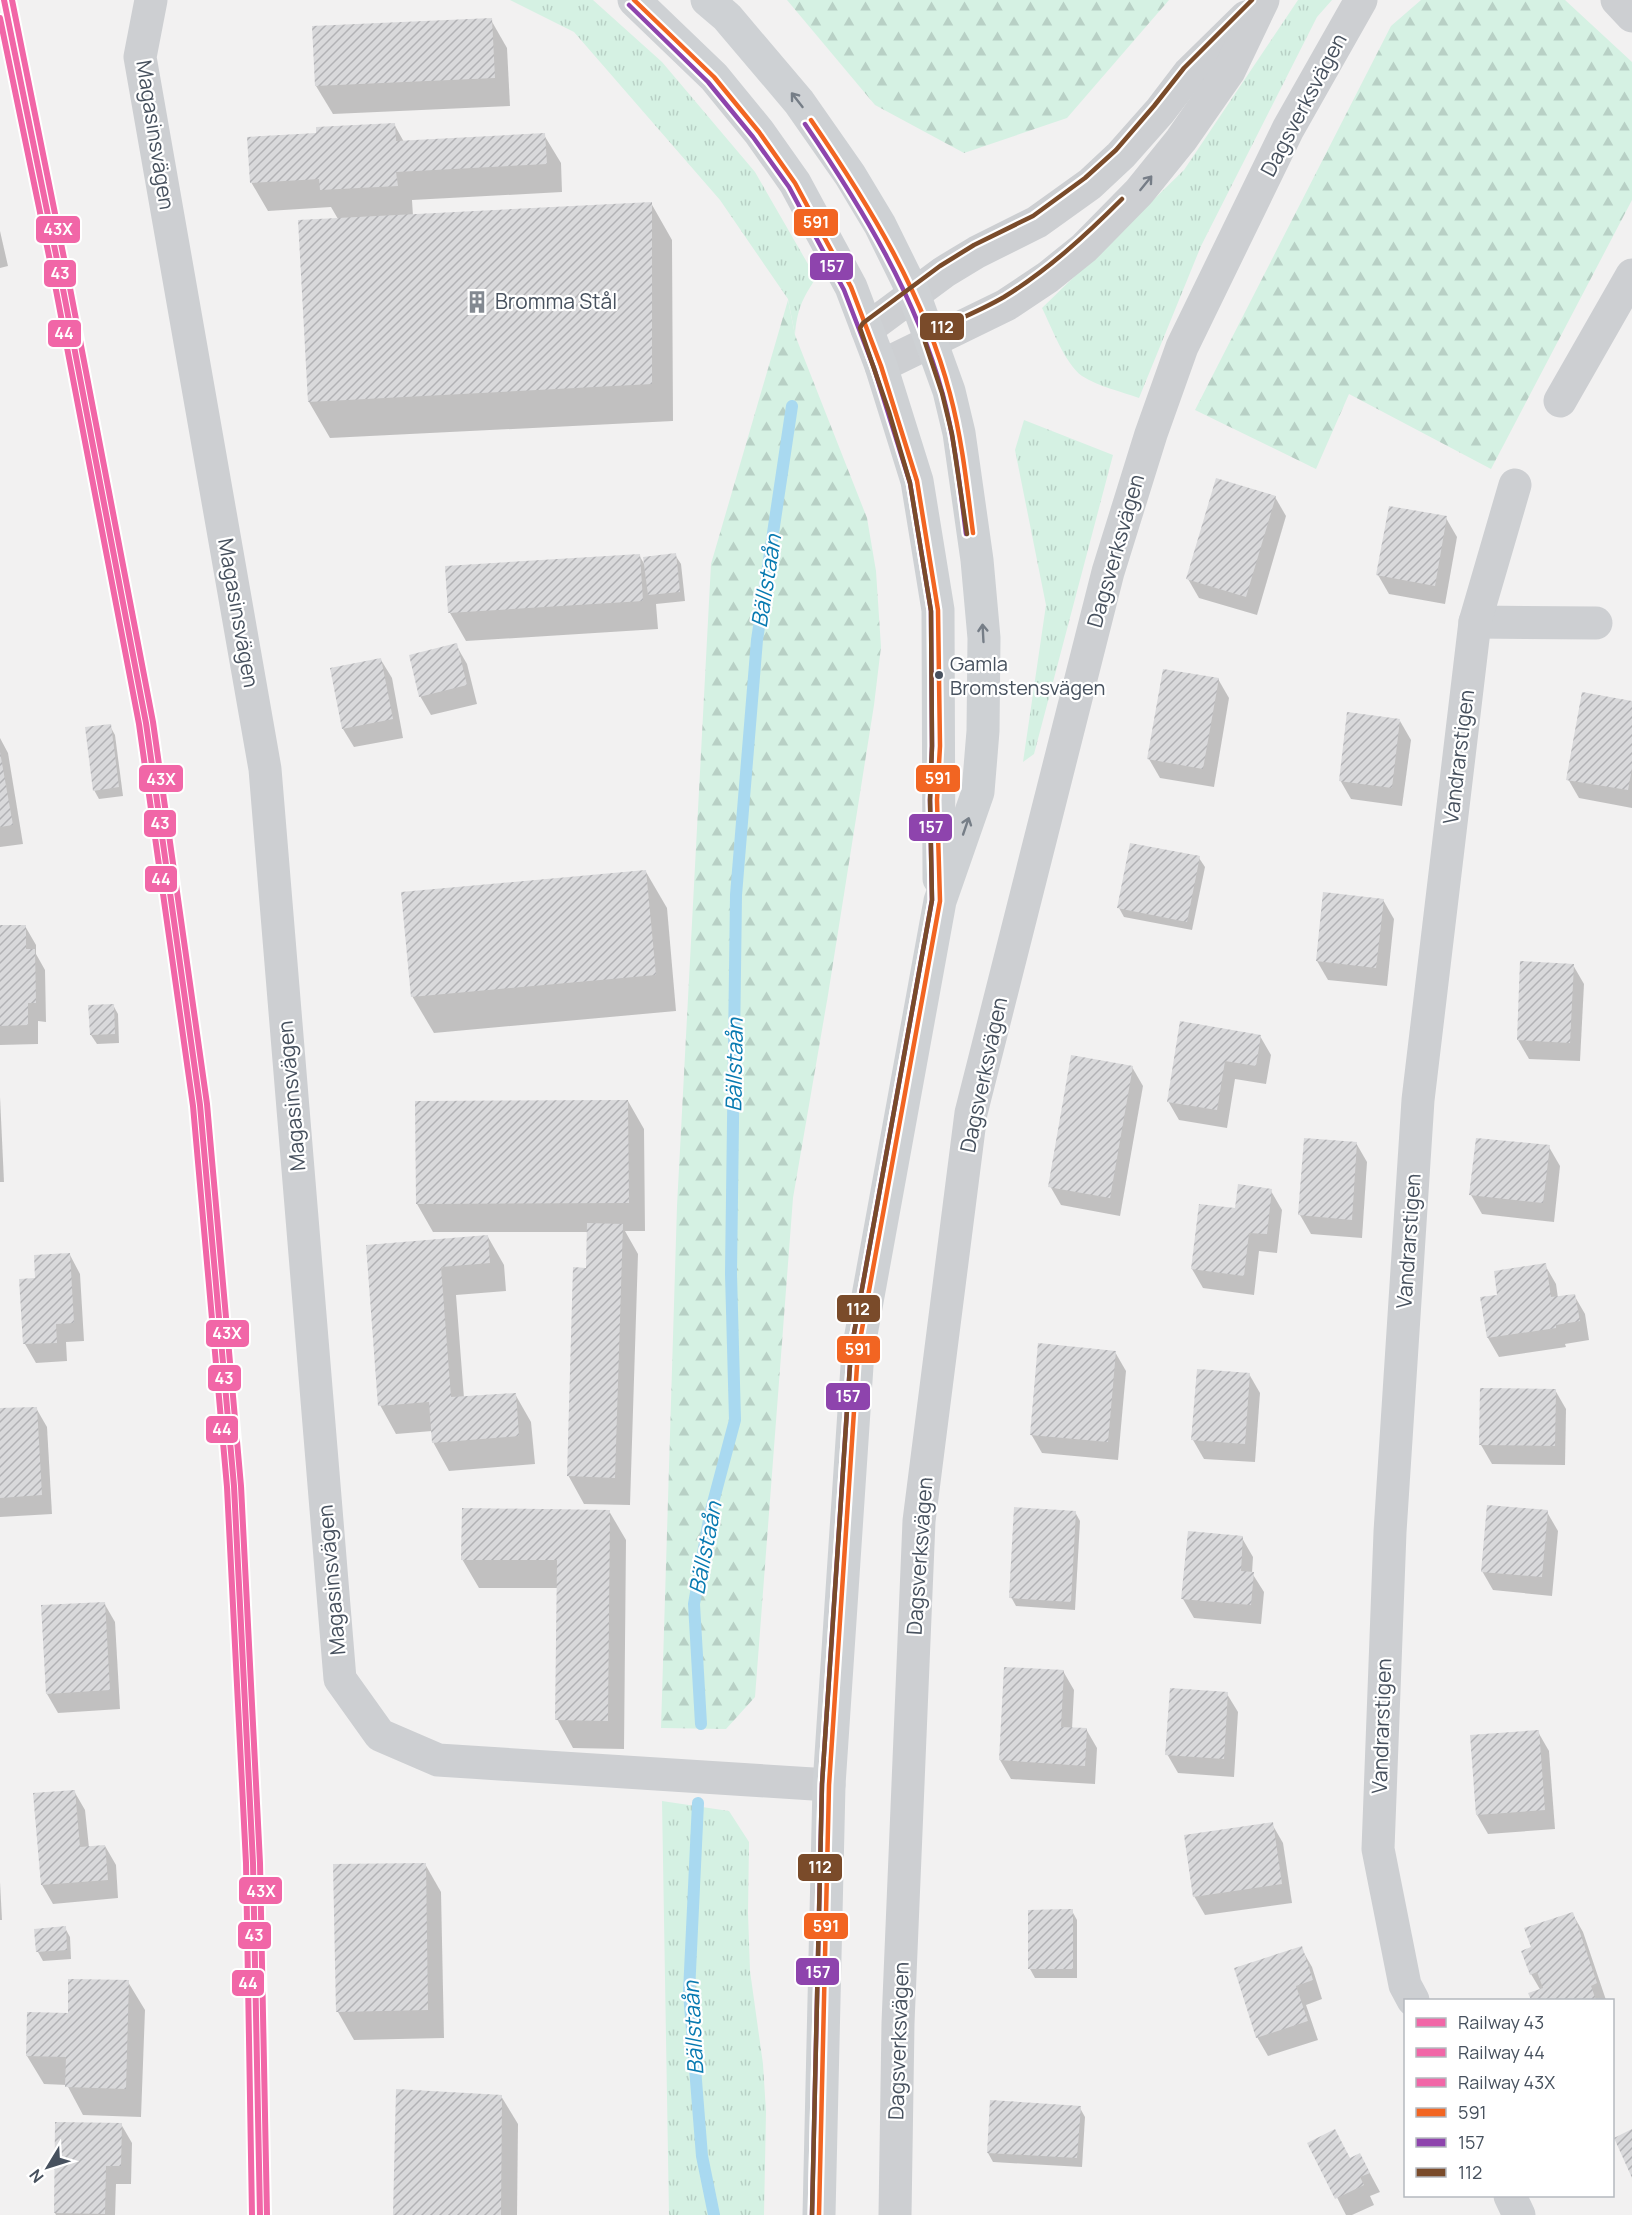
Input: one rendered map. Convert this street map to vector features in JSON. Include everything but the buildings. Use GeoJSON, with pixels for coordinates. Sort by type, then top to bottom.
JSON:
{"type":"FeatureCollection","features":[{"type":"Feature","properties":{"kind":"street","name":"Magasinsvägen"},"geometry":{"type":"LineString","coordinates":[[151,0],[140,57],[265,770],[340,1679],[380,1735],[438,1760],[829,1785]]}},
{"type":"Feature","properties":{"kind":"street"},"geometry":{"type":"LineString","coordinates":[[634,0],[714,77],[759,132],[795,183],[851,287],[881,366],[917,481],[938,610],[940,746],[937,800],[940,901]]}},
{"type":"Feature","properties":{"kind":"street"},"geometry":{"type":"LineString","coordinates":[[707,0],[727,17],[806,111],[850,175],[874,215],[891,244],[914,294],[949,391],[959,433],[977,560],[984,638],[983,731],[978,792],[940,901],[858,1351],[829,1785],[819,2215]]}},
{"type":"Feature","properties":{"kind":"street","name":"Dagsverksvägen"},"geometry":{"type":"LineString","coordinates":[[895,2215],[898,2022],[919,1521],[971,1113],[1108,572],[1151,434],[1182,347],[1288,129],[1361,0]]}},
{"type":"Feature","properties":{"kind":"street"},"geometry":{"type":"LineString","coordinates":[[1617,0],[1632,16]]}},
{"type":"Feature","properties":{"kind":"street"},"geometry":{"type":"LineString","coordinates":[[867,329],[977,252],[1037,222],[1089,184],[1121,155],[1160,111],[1189,73],[1262,1]]}},
{"type":"Feature","properties":{"kind":"street"},"geometry":{"type":"LineString","coordinates":[[881,366],[1005,305],[1048,277],[1084,248],[1131,200],[1181,140],[1229,71],[1262,1]]}},
{"type":"Feature","properties":{"kind":"street"},"geometry":{"type":"LineString","coordinates":[[1560,401],[1632,275]]}},
{"type":"Feature","properties":{"kind":"street","name":"Vandrarstigen"},"geometry":{"type":"LineString","coordinates":[[1412,1999],[1405,1985],[1378,1849],[1389,1532],[1418,1100],[1475,622],[1515,485]]}},
{"type":"Feature","properties":{"kind":"street"},"geometry":{"type":"LineString","coordinates":[[1475,622],[1596,623]]}},
{"type":"Feature","properties":{"kind":"street"},"geometry":{"type":"LineString","coordinates":[[1510,2197],[1518,2215]]}},
{"type":"Feature","properties":{"kind":"green space"},"geometry":{"type":"Polygon","coordinates":[[[510,0],[593,0],[662,62],[755,172],[816,278],[801,305],[795,335],[788,299],[720,200],[574,32],[510,0]]]}},
{"type":"Feature","properties":{"kind":"green space"},"geometry":{"type":"Polygon","coordinates":[[[787,0],[1169,0],[1067,118],[964,153],[875,105],[787,0]]]}},
{"type":"Feature","properties":{"kind":"green space"},"geometry":{"type":"Polygon","coordinates":[[[1298,0],[1332,0],[1317,17],[1201,246],[1139,398],[1089,380],[1070,363],[1042,308],[1184,170],[1298,0]]]}},
{"type":"Feature","properties":{"kind":"green space"},"geometry":{"type":"Polygon","coordinates":[[[1421,0],[1565,0],[1632,62],[1632,200],[1491,469],[1349,394],[1316,469],[1195,410],[1391,26],[1421,0]]]}},
{"type":"Feature","properties":{"kind":"green space"},"geometry":{"type":"Polygon","coordinates":[[[788,300],[795,335],[867,518],[876,571],[881,647],[874,705],[828,995],[793,1198],[755,1697],[726,1729],[661,1728],[677,1206],[711,564],[788,300]]]}},
{"type":"Feature","properties":{"kind":"green space"},"geometry":{"type":"Polygon","coordinates":[[[1024,420],[1113,455],[1034,754],[1023,762],[1046,605],[1015,450],[1024,420]]]}},
{"type":"Feature","properties":{"kind":"green space"},"geometry":{"type":"Polygon","coordinates":[[[662,1801],[729,1811],[749,1842],[750,1971],[763,2064],[766,2112],[764,2215],[669,2215],[662,1801]]]}},
{"type":"Feature","properties":{"kind":"waterway","name":"Bällstaån"},"geometry":{"type":"LineString","coordinates":[[701,1724],[694,1604],[710,1514],[735,1420],[731,1274],[736,895],[757,640],[792,406]]}},
{"type":"Feature","properties":{"kind":"waterway","name":"Bällstaån"},"geometry":{"type":"LineString","coordinates":[[698,1803],[689,1992],[702,2156],[714,2215]]}},
{"type":"Feature","properties":{"kind":"rail line","name":"43"},"geometry":{"type":"LineString","coordinates":[[4,0],[63,289],[146,723],[200,1105],[234,1486],[253,1863],[260,2215]]}},
{"type":"Feature","properties":{"kind":"rail line","name":"43X"},"geometry":{"type":"LineString","coordinates":[[12,0],[153,722],[207,1104],[241,1486],[260,1863],[267,2215]]}},
{"type":"Feature","properties":{"kind":"rail line","name":"44"},"geometry":{"type":"LineString","coordinates":[[0,18],[56,290],[139,724],[193,1106],[227,1487],[246,1863],[252,2215]]}},
{"type":"Feature","properties":{"kind":"transit line","name":"591"},"geometry":{"type":"LineString","coordinates":[[634,0],[714,77],[759,132],[795,183],[851,287],[881,366],[917,481],[938,610],[940,746],[937,800],[940,901],[858,1351],[829,1785],[819,2215]]}},
{"type":"Feature","properties":{"kind":"transit line","name":"112"},"geometry":{"type":"LineString","coordinates":[[812,2215],[822,1784],[851,1350],[932,900],[931,611],[910,483],[889,412],[860,328],[863,323],[940,266],[974,245],[1033,216],[1085,178],[1116,150],[1184,68],[1252,0]]}},
{"type":"Feature","properties":{"kind":"transit line","name":"157"},"geometry":{"type":"LineString","coordinates":[[629,5],[708,82],[753,137],[789,187],[844,290],[874,368],[910,483],[931,611],[932,900],[851,1350],[822,1784],[812,2215]]}},
{"type":"Feature","properties":{"kind":"transit line","name":"591"},"geometry":{"type":"LineString","coordinates":[[811,120],[874,218],[910,286],[925,321],[939,357],[958,428],[973,533]]}},
{"type":"Feature","properties":{"kind":"transit line","name":"157"},"geometry":{"type":"LineString","coordinates":[[805,124],[847,188],[885,254],[932,358],[951,429],[966,534]]}},
{"type":"Feature","properties":{"kind":"transit line","name":"112"},"geometry":{"type":"LineString","coordinates":[[967,534],[952,434],[925,337],[1020,287],[1095,226],[1122,199]]}},
{"type":"Feature","properties":{"kind":"place","name":"Bromma Stål"},"geometry":{"type":"Point","coordinates":[477,302]}},
{"type":"Feature","properties":{"kind":"place","name":"Gamla Bromstensvägen"},"geometry":{"type":"Point","coordinates":[939,675]}}]}
